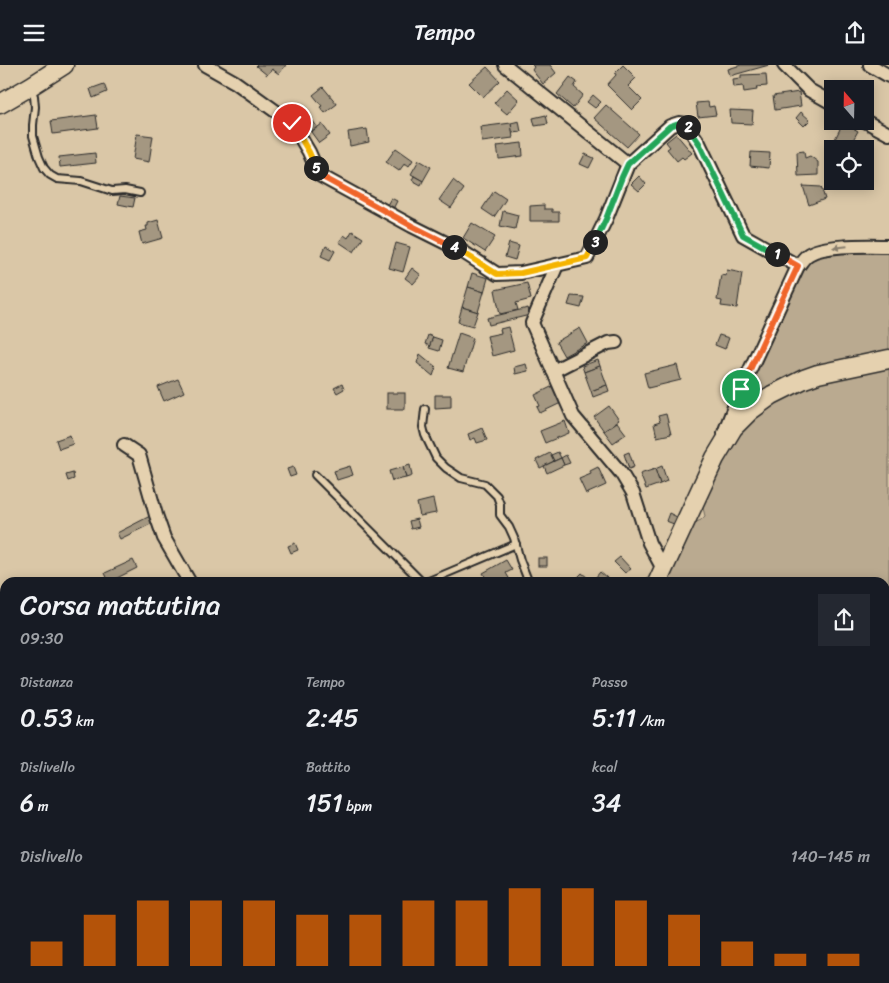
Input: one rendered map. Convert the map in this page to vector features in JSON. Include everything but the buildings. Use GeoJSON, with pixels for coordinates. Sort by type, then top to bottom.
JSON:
{"type":"FeatureCollection","features":[{"type":"Feature","properties":{"kind":"main road"},"geometry":{"type":"LineString","coordinates":[[0,104],[31,87],[64,65]]}},
{"type":"Feature","properties":{"kind":"main road"},"geometry":{"type":"LineString","coordinates":[[659,577],[715,458],[733,428],[750,411],[772,395],[804,379],[889,359]]}},
{"type":"Feature","properties":{"kind":"street"},"geometry":{"type":"LineString","coordinates":[[206,65],[235,82],[292,123],[309,152],[319,175],[460,250],[497,274],[521,273],[587,258],[606,219],[628,164],[670,126],[679,123],[686,124],[699,143],[743,235],[798,266]]}},
{"type":"Feature","properties":{"kind":"street"},"geometry":{"type":"LineString","coordinates":[[505,65],[628,164]]}},
{"type":"Feature","properties":{"kind":"street"},"geometry":{"type":"LineString","coordinates":[[784,65],[809,90],[824,98]]}},
{"type":"Feature","properties":{"kind":"street"},"geometry":{"type":"LineString","coordinates":[[870,65],[889,76]]}},
{"type":"Feature","properties":{"kind":"street"},"geometry":{"type":"LineString","coordinates":[[874,126],[889,134]]}},
{"type":"Feature","properties":{"kind":"street"},"geometry":{"type":"LineString","coordinates":[[715,458],[741,389],[798,266],[804,257],[820,250],[844,246],[889,246]]}},
{"type":"Feature","properties":{"kind":"street"},"geometry":{"type":"LineString","coordinates":[[557,265],[532,323],[573,416],[622,473],[633,493],[659,577]]}},
{"type":"Feature","properties":{"kind":"street"},"geometry":{"type":"LineString","coordinates":[[553,371],[608,343],[616,342]]}},
{"type":"Feature","properties":{"kind":"street"},"geometry":{"type":"LineString","coordinates":[[124,445],[139,455],[164,538],[187,577]]}},
{"type":"Feature","properties":{"kind":"lane"},"geometry":{"type":"LineString","coordinates":[[31,87],[35,107],[33,135],[39,157],[50,175],[57,179],[81,181],[112,191],[125,190],[140,193]]}},
{"type":"Feature","properties":{"kind":"lane"},"geometry":{"type":"LineString","coordinates":[[425,409],[425,435],[436,458],[446,469],[461,478],[485,485],[497,496],[500,504],[500,515],[509,527],[527,577]]}},
{"type":"Feature","properties":{"kind":"lane"},"geometry":{"type":"LineString","coordinates":[[315,475],[418,577]]}},
{"type":"Feature","properties":{"kind":"lane"},"geometry":{"type":"LineString","coordinates":[[438,577],[516,544]]}},
{"type":"Feature","properties":{"kind":"shaded area"},"geometry":{"type":"Polygon","coordinates":[[[844,251],[889,251],[889,577],[668,577],[692,524],[705,516],[702,504],[721,465],[735,442],[748,425],[770,406],[829,365],[821,363],[800,371],[761,391],[747,391],[802,269],[814,257],[844,251]]]}},
{"type":"Feature","properties":{"kind":"route"},"geometry":{"type":"LineString","coordinates":[[292,123],[309,152],[319,175],[460,250],[497,274],[521,273],[587,258],[606,219],[628,164],[670,126],[679,123],[686,124],[699,143],[743,235],[798,266],[741,389]]}}]}
